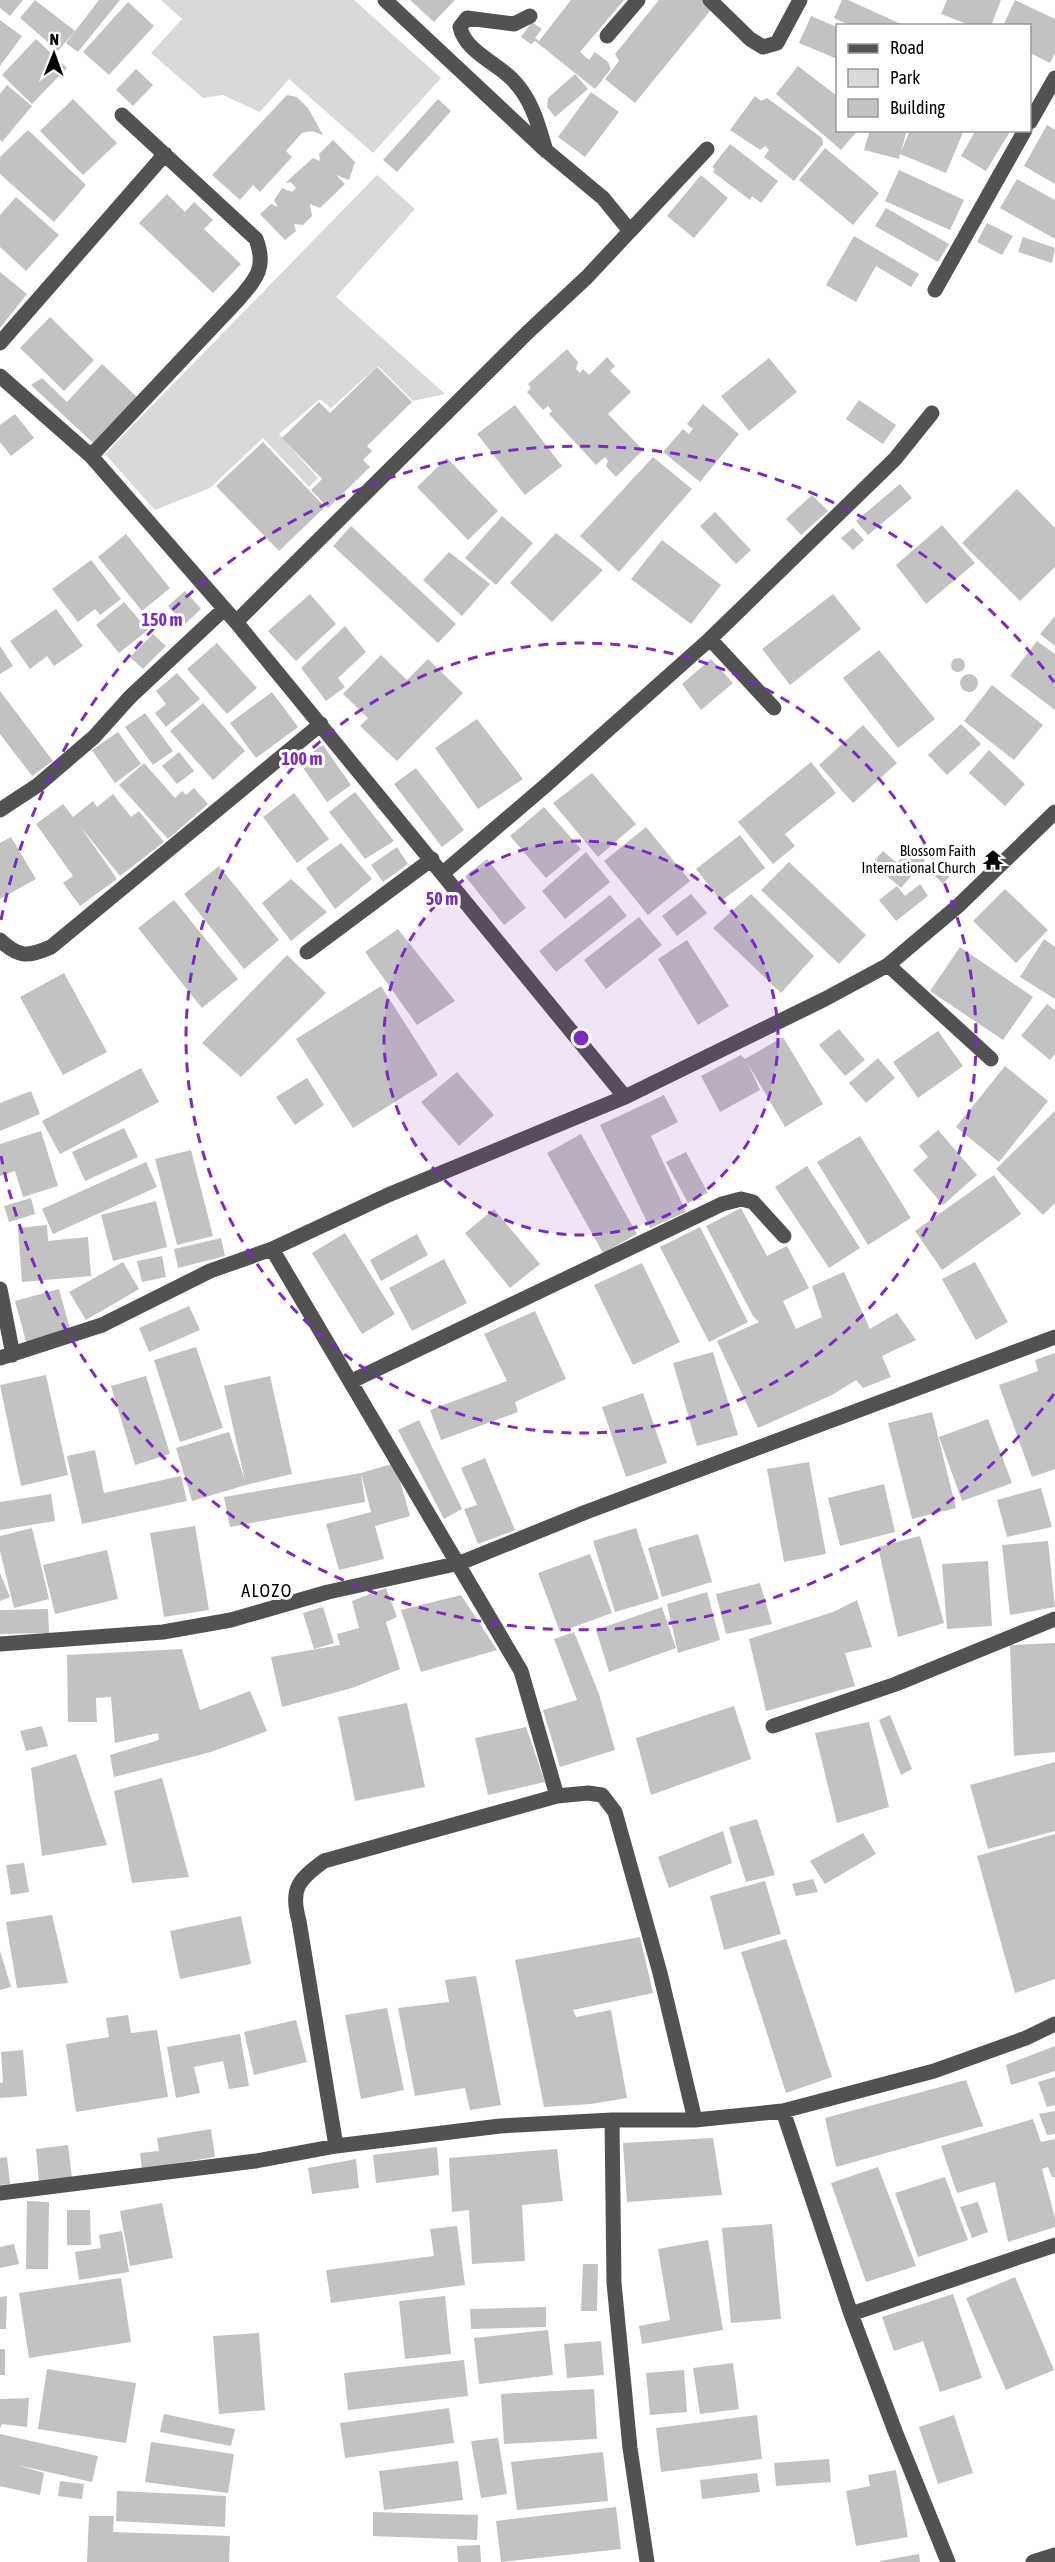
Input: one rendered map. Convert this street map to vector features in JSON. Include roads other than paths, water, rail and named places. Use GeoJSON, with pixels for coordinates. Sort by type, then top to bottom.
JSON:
{"type":"FeatureCollection","features":[{"type":"Feature","properties":{"kind":"street"},"geometry":{"type":"LineString","coordinates":[[385,0],[546,151],[603,198],[630,231]]}},
{"type":"Feature","properties":{"kind":"street"},"geometry":{"type":"LineString","coordinates":[[607,36],[638,0]]}},
{"type":"Feature","properties":{"kind":"street"},"geometry":{"type":"LineString","coordinates":[[710,0],[750,39],[763,47],[777,43],[800,0]]}},
{"type":"Feature","properties":{"kind":"street"},"geometry":{"type":"LineString","coordinates":[[530,16],[514,24],[467,18],[460,27],[463,39],[513,80],[533,107],[546,151]]}},
{"type":"Feature","properties":{"kind":"street"},"geometry":{"type":"LineString","coordinates":[[1031,119],[1055,78]]}},
{"type":"Feature","properties":{"kind":"street"},"geometry":{"type":"LineString","coordinates":[[91,456],[254,282],[262,256],[256,239],[122,114]]}},
{"type":"Feature","properties":{"kind":"street"},"geometry":{"type":"LineString","coordinates":[[935,290],[1024,132]]}},
{"type":"Feature","properties":{"kind":"street"},"geometry":{"type":"LineString","coordinates":[[236,622],[528,332],[587,277],[707,149]]}},
{"type":"Feature","properties":{"kind":"street"},"geometry":{"type":"LineString","coordinates":[[0,343],[165,154]]}},
{"type":"Feature","properties":{"kind":"street"},"geometry":{"type":"LineString","coordinates":[[0,376],[91,456],[236,622],[625,1097]]}},
{"type":"Feature","properties":{"kind":"street"},"geometry":{"type":"LineString","coordinates":[[443,873],[710,639],[895,459],[932,413]]}},
{"type":"Feature","properties":{"kind":"street"},"geometry":{"type":"LineString","coordinates":[[0,810],[38,785],[94,737],[130,697],[223,609]]}},
{"type":"Feature","properties":{"kind":"street"},"geometry":{"type":"LineString","coordinates":[[710,639],[774,708]]}},
{"type":"Feature","properties":{"kind":"street"},"geometry":{"type":"LineString","coordinates":[[0,940],[11,950],[32,955],[51,946],[321,724]]}},
{"type":"Feature","properties":{"kind":"street"},"geometry":{"type":"LineString","coordinates":[[0,1288],[6,1357],[102,1325],[210,1271],[272,1248],[388,1195],[625,1097],[825,999],[888,965],[958,906],[1055,812]]}},
{"type":"Feature","properties":{"kind":"street"},"geometry":{"type":"LineString","coordinates":[[307,952],[432,859]]}},
{"type":"Feature","properties":{"kind":"street"},"geometry":{"type":"LineString","coordinates":[[888,965],[991,1059]]}},
{"type":"Feature","properties":{"kind":"street"},"geometry":{"type":"LineString","coordinates":[[352,1381],[723,1204],[741,1199],[753,1202],[784,1236]]}},
{"type":"Feature","properties":{"kind":"street"},"geometry":{"type":"LineString","coordinates":[[272,1248],[460,1563],[521,1671],[557,1796]]}},
{"type":"Feature","properties":{"kind":"street"},"geometry":{"type":"LineString","coordinates":[[0,1644],[163,1632],[231,1620],[328,1592],[460,1563],[608,1504],[1055,1337]]}},
{"type":"Feature","properties":{"kind":"street"},"geometry":{"type":"LineString","coordinates":[[773,1726],[896,1684],[1055,1619]]}},
{"type":"Feature","properties":{"kind":"street"},"geometry":{"type":"LineString","coordinates":[[336,2146],[294,1902],[305,1875],[324,1861],[557,1796],[588,1793],[602,1795],[615,1812],[660,1973],[695,2120]]}},
{"type":"Feature","properties":{"kind":"street"},"geometry":{"type":"LineString","coordinates":[[0,2193],[256,2161],[336,2146],[500,2126],[612,2120],[695,2120],[783,2111],[934,2071],[1026,2038],[1055,2024]]}},
{"type":"Feature","properties":{"kind":"street"},"geometry":{"type":"LineString","coordinates":[[783,2111],[851,2314],[948,2562]]}},
{"type":"Feature","properties":{"kind":"street"},"geometry":{"type":"LineString","coordinates":[[612,2120],[614,2283],[630,2448],[647,2562]]}},
{"type":"Feature","properties":{"kind":"street"},"geometry":{"type":"LineString","coordinates":[[851,2314],[1055,2245]]}},
{"type":"Feature","properties":{"kind":"street"},"geometry":{"type":"LineString","coordinates":[[1034,2562],[1055,2555]]}},
{"type":"Feature","properties":{"kind":"place","name":"Blossom Faith International Church"},"geometry":{"type":"Point","coordinates":[993,860]}},
{"type":"Feature","properties":{"kind":"district","name":"ALOZO"},"geometry":{"type":"Point","coordinates":[267,1591]}}]}
